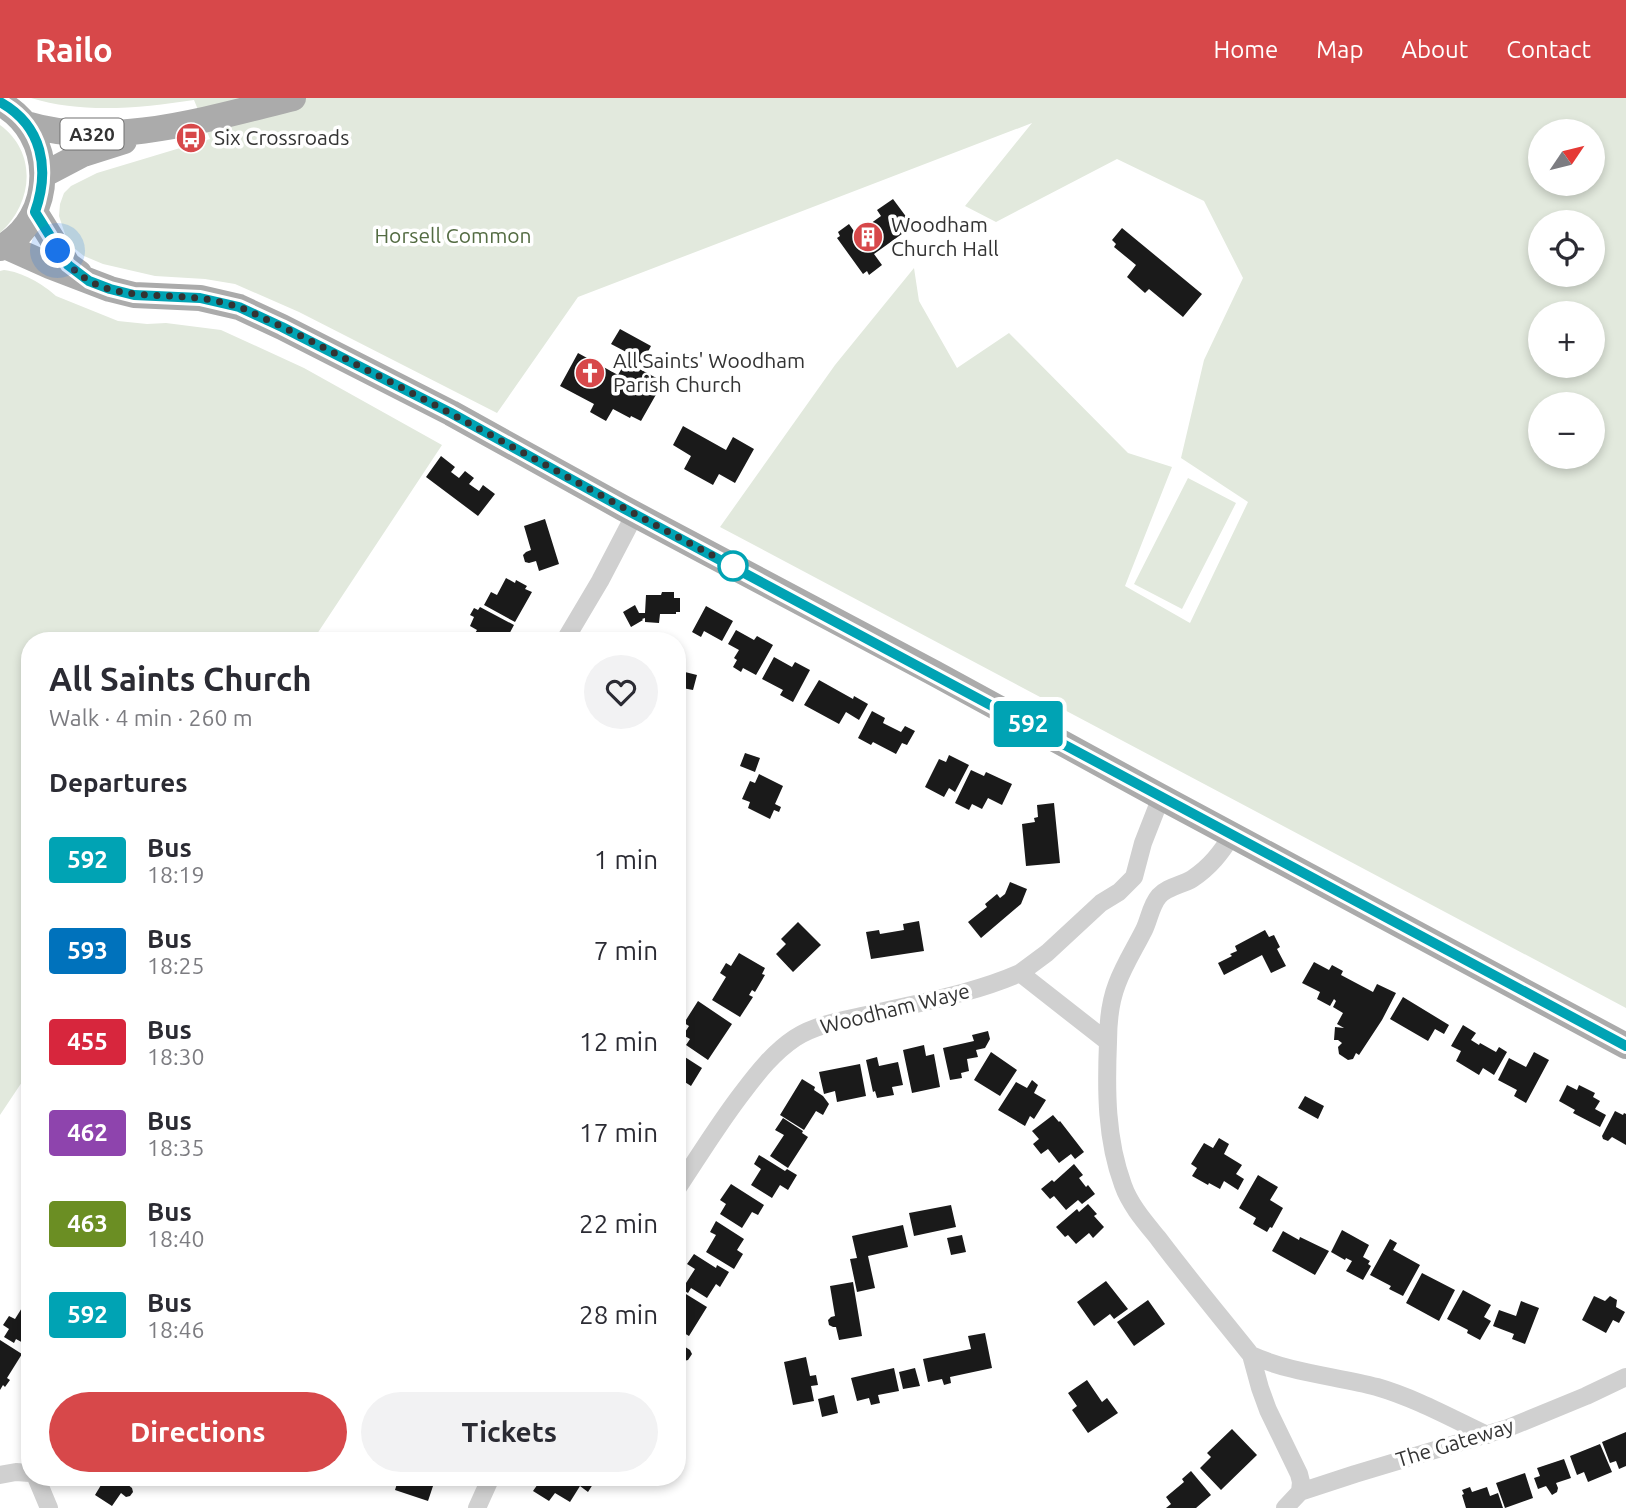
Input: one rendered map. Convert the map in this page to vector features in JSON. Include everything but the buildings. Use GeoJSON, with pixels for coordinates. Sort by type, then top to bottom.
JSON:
{"type":"FeatureCollection","features":[{"type":"Feature","properties":{"kind":"main road","name":"A320"},"geometry":{"type":"LineString","coordinates":[[26,124],[46,130],[96,134],[158,128],[293,98]]}},
{"type":"Feature","properties":{"kind":"main road"},"geometry":{"type":"LineString","coordinates":[[0,103],[9,107],[26,124],[36,140],[44,175],[41,197],[35,212],[20,233],[2,247]]}},
{"type":"Feature","properties":{"kind":"main road","name":"A320"},"geometry":{"type":"LineString","coordinates":[[44,175],[83,154],[113,146],[158,128]]}},
{"type":"Feature","properties":{"kind":"main road"},"geometry":{"type":"LineString","coordinates":[[35,212],[68,265],[89,281]]}},
{"type":"Feature","properties":{"kind":"main road"},"geometry":{"type":"LineString","coordinates":[[2,247],[110,289],[134,295],[200,298],[239,307],[282,327],[451,413],[1626,1046]]}},
{"type":"Feature","properties":{"kind":"street"},"geometry":{"type":"LineString","coordinates":[[570,632],[600,582],[635,514]]}},
{"type":"Feature","properties":{"kind":"street"},"geometry":{"type":"LineString","coordinates":[[1160,895],[1134,877],[1143,843],[1161,797]]}},
{"type":"Feature","properties":{"kind":"street"},"geometry":{"type":"LineString","coordinates":[[1232,835],[1219,856],[1208,867],[1160,895],[1117,983],[1108,1021],[1108,1116],[1123,1186],[1143,1219],[1251,1356],[1268,1410],[1299,1474],[1300,1492]]}},
{"type":"Feature","properties":{"kind":"street","name":"Woodham Waye"},"geometry":{"type":"LineString","coordinates":[[686,1175],[724,1116],[759,1072],[783,1047],[797,1037],[831,1023],[957,994],[1020,973],[1134,877]]}},
{"type":"Feature","properties":{"kind":"street"},"geometry":{"type":"LineString","coordinates":[[1020,973],[1108,1042]]}},
{"type":"Feature","properties":{"kind":"street"},"geometry":{"type":"LineString","coordinates":[[1251,1356],[1271,1364],[1400,1394],[1487,1435]]}},
{"type":"Feature","properties":{"kind":"street","name":"The Gateway"},"geometry":{"type":"LineString","coordinates":[[1285,1508],[1300,1492],[1487,1435],[1539,1416],[1626,1377]]}},
{"type":"Feature","properties":{"kind":"street"},"geometry":{"type":"LineString","coordinates":[[0,1475],[21,1472]]}},
{"type":"Feature","properties":{"kind":"street"},"geometry":{"type":"LineString","coordinates":[[40,1486],[49,1508]]}},
{"type":"Feature","properties":{"kind":"street"},"geometry":{"type":"LineString","coordinates":[[477,1508],[487,1486]]}},
{"type":"Feature","properties":{"kind":"green space","name":"Horsell Common"},"geometry":{"type":"Polygon","coordinates":[[[31,98],[1626,98],[1626,1008],[720,527],[835,365],[914,268],[919,301],[957,368],[1009,333],[1128,453],[1172,467],[1125,586],[1190,623],[1248,502],[1181,458],[1204,360],[1243,278],[1204,201],[1117,159],[996,222],[965,206],[1032,123],[578,297],[497,413],[299,312],[235,284],[155,276],[103,264],[84,256],[66,237],[59,216],[64,193],[71,186],[97,173],[210,139],[194,100],[112,108],[71,106],[31,98]]]}},
{"type":"Feature","properties":{"kind":"green space"},"geometry":{"type":"Polygon","coordinates":[[[0,125],[21,149],[27,178],[19,207],[0,233],[0,125]]]}},
{"type":"Feature","properties":{"kind":"green space"},"geometry":{"type":"Polygon","coordinates":[[[0,271],[11,271],[25,276],[56,296],[118,321],[166,323],[221,330],[304,368],[442,445],[318,632],[21,632],[21,1084],[0,1115],[0,271]]]}},
{"type":"Feature","properties":{"kind":"green space"},"geometry":{"type":"Polygon","coordinates":[[[1188,478],[1236,503],[1182,609],[1134,584],[1188,478]]]}},
{"type":"Feature","properties":{"kind":"bus line","name":"592"},"geometry":{"type":"LineString","coordinates":[[0,102],[26,124],[42,157],[44,175],[41,197],[35,212],[68,265],[89,281],[134,295],[200,298],[239,307],[282,327],[451,413],[1626,1046]]}},
{"type":"Feature","properties":{"kind":"place","name":"Six Crossroads"},"geometry":{"type":"Point","coordinates":[191,138]}},
{"type":"Feature","properties":{"kind":"place","name":"Woodham Church Hall"},"geometry":{"type":"Point","coordinates":[868,237]}},
{"type":"Feature","properties":{"kind":"place","name":"All Saints' Woodham Parish Church"},"geometry":{"type":"Point","coordinates":[590,373]}},
{"type":"Feature","properties":{"kind":"route"},"geometry":{"type":"LineString","coordinates":[[58,251],[68,265],[89,281],[110,289],[134,295],[200,298],[239,307],[282,327],[451,413],[733,566]]}}]}
